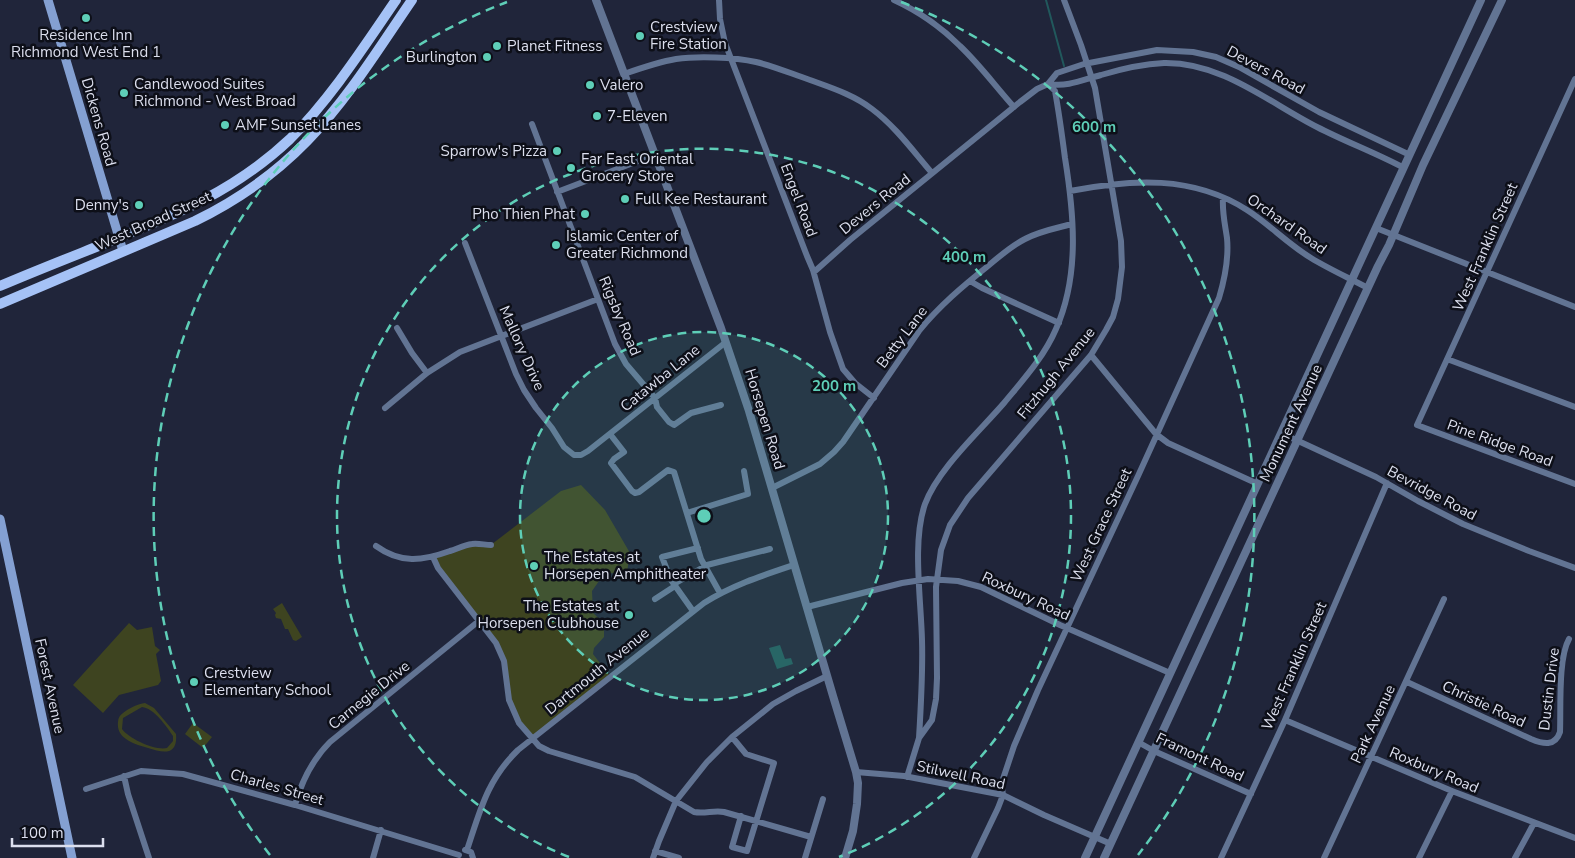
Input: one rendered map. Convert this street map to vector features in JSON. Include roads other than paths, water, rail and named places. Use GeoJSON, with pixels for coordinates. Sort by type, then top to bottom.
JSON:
{"type":"FeatureCollection","features":[{"type":"Feature","properties":{"kind":"main road","name":"Dickens Road"},"geometry":{"type":"LineString","coordinates":[[48,0],[123,251]]}},
{"type":"Feature","properties":{"kind":"main road","name":"West Broad Street"},"geometry":{"type":"LineString","coordinates":[[0,286],[182,212],[230,186],[256,167],[310,118],[333,89],[396,0]]}},
{"type":"Feature","properties":{"kind":"main road","name":"West Broad Street"},"geometry":{"type":"LineString","coordinates":[[0,304],[205,216],[262,180],[293,154],[319,128],[372,58],[412,0]]}},
{"type":"Feature","properties":{"kind":"main road"},"geometry":{"type":"LineString","coordinates":[[361,50],[372,58]]}},
{"type":"Feature","properties":{"kind":"main road","name":"Forest Avenue"},"geometry":{"type":"LineString","coordinates":[[0,519],[72,858]]}},
{"type":"Feature","properties":{"kind":"street","name":"Horsepen Road"},"geometry":{"type":"LineString","coordinates":[[596,0],[726,342],[749,411],[856,772],[858,783],[857,804],[853,831],[845,858]]}},
{"type":"Feature","properties":{"kind":"street","name":"Engel Road"},"geometry":{"type":"LineString","coordinates":[[718,0],[725,43],[814,272],[830,332],[843,369],[855,383],[874,398]]}},
{"type":"Feature","properties":{"kind":"street"},"geometry":{"type":"LineString","coordinates":[[894,0],[924,17],[950,36],[962,47],[1014,107]]}},
{"type":"Feature","properties":{"kind":"street","name":"Fitzhugh Avenue"},"geometry":{"type":"LineString","coordinates":[[919,738],[932,720],[936,699],[937,579],[944,537],[958,512],[1091,355],[1112,317],[1120,286],[1122,241],[1092,77],[1064,0]]}},
{"type":"Feature","properties":{"kind":"street","name":"Monument Avenue"},"geometry":{"type":"LineString","coordinates":[[1085,858],[1481,0]]}},
{"type":"Feature","properties":{"kind":"street","name":"Monument Avenue"},"geometry":{"type":"LineString","coordinates":[[1104,858],[1393,235],[1423,166],[1502,0]]}},
{"type":"Feature","properties":{"kind":"street","name":"Devers Road"},"geometry":{"type":"LineString","coordinates":[[814,272],[850,240],[1014,107],[1037,89],[1048,84],[1057,73],[1088,64],[1157,50],[1193,52],[1216,57],[1239,67],[1340,123],[1409,156]]}},
{"type":"Feature","properties":{"kind":"street"},"geometry":{"type":"LineString","coordinates":[[624,74],[676,59],[731,58],[755,62],[778,69],[844,92],[862,102],[886,121],[932,173]]}},
{"type":"Feature","properties":{"kind":"street","name":"Devers Road"},"geometry":{"type":"LineString","coordinates":[[1048,84],[1062,86],[1146,65],[1190,65],[1215,71],[1232,79],[1318,128],[1404,168]]}},
{"type":"Feature","properties":{"kind":"street","name":"West Franklin Street"},"geometry":{"type":"LineString","coordinates":[[1417,425],[1575,78]]}},
{"type":"Feature","properties":{"kind":"street","name":"Fitzhugh Avenue"},"geometry":{"type":"LineString","coordinates":[[907,776],[919,738],[922,677],[919,533],[925,506],[929,494],[942,473],[1036,364],[1047,348],[1059,323],[1067,294],[1073,260],[1070,191],[1055,91],[1048,84]]}},
{"type":"Feature","properties":{"kind":"street"},"geometry":{"type":"LineString","coordinates":[[1280,107],[1288,95]]}},
{"type":"Feature","properties":{"kind":"street","name":"Rigsby Road"},"geometry":{"type":"LineString","coordinates":[[532,124],[608,327],[621,356],[632,373],[654,398],[657,407],[669,422],[674,425],[691,413],[721,405]]}},
{"type":"Feature","properties":{"kind":"street"},"geometry":{"type":"LineString","coordinates":[[558,192],[654,154]]}},
{"type":"Feature","properties":{"kind":"street"},"geometry":{"type":"LineString","coordinates":[[1409,156],[1423,166]]}},
{"type":"Feature","properties":{"kind":"street","name":"Orchard Road"},"geometry":{"type":"LineString","coordinates":[[1070,191],[1112,184],[1148,181],[1173,183],[1209,191],[1246,209],[1312,259],[1368,288]]}},
{"type":"Feature","properties":{"kind":"street","name":"West Grace Street"},"geometry":{"type":"LineString","coordinates":[[974,858],[1003,795],[1002,786],[1014,746],[1038,690],[1214,311],[1225,278],[1228,254],[1222,209],[1223,198]]}},
{"type":"Feature","properties":{"kind":"street","name":"Betty Lane"},"geometry":{"type":"LineString","coordinates":[[772,488],[810,470],[834,452],[843,442],[908,346],[928,320],[970,281],[1020,241],[1042,232],[1072,224]]}},
{"type":"Feature","properties":{"kind":"street"},"geometry":{"type":"LineString","coordinates":[[1376,228],[1575,307]]}},
{"type":"Feature","properties":{"kind":"street","name":"Mallory Drive"},"geometry":{"type":"LineString","coordinates":[[464,243],[524,390],[552,428],[556,437],[570,452],[580,455],[610,434]]}},
{"type":"Feature","properties":{"kind":"street"},"geometry":{"type":"LineString","coordinates":[[970,281],[1059,323]]}},
{"type":"Feature","properties":{"kind":"street"},"geometry":{"type":"LineString","coordinates":[[386,408],[427,373],[460,352],[598,299]]}},
{"type":"Feature","properties":{"kind":"street"},"geometry":{"type":"LineString","coordinates":[[397,328],[427,373]]}},
{"type":"Feature","properties":{"kind":"street","name":"Catawba Lane"},"geometry":{"type":"LineString","coordinates":[[610,434],[726,342]]}},
{"type":"Feature","properties":{"kind":"street"},"geometry":{"type":"LineString","coordinates":[[1091,355],[1156,434],[1168,443],[1258,484]]}},
{"type":"Feature","properties":{"kind":"street"},"geometry":{"type":"LineString","coordinates":[[1447,359],[1575,408]]}},
{"type":"Feature","properties":{"kind":"street","name":"Pine Ridge Road"},"geometry":{"type":"LineString","coordinates":[[1417,425],[1575,484]]}},
{"type":"Feature","properties":{"kind":"street"},"geometry":{"type":"LineString","coordinates":[[610,434],[624,452],[614,459],[611,464],[635,493],[668,470],[674,472],[705,567],[720,593]]}},
{"type":"Feature","properties":{"kind":"street","name":"Bevridge Road"},"geometry":{"type":"LineString","coordinates":[[1281,434],[1387,483],[1463,524],[1575,568]]}},
{"type":"Feature","properties":{"kind":"street"},"geometry":{"type":"LineString","coordinates":[[687,513],[748,494],[744,471]]}},
{"type":"Feature","properties":{"kind":"street","name":"West Franklin Street"},"geometry":{"type":"LineString","coordinates":[[1221,858],[1285,720],[1387,483]]}},
{"type":"Feature","properties":{"kind":"street"},"geometry":{"type":"LineString","coordinates":[[376,546],[389,554],[406,559],[423,560],[471,544],[491,545]]}},
{"type":"Feature","properties":{"kind":"street"},"geometry":{"type":"LineString","coordinates":[[693,611],[669,578],[662,557],[698,548]]}},
{"type":"Feature","properties":{"kind":"street"},"geometry":{"type":"LineString","coordinates":[[654,599],[705,567],[770,549]]}},
{"type":"Feature","properties":{"kind":"street"},"geometry":{"type":"LineString","coordinates":[[433,557],[438,568],[496,642],[504,661],[508,694],[514,713],[519,723],[539,746],[549,751],[635,777],[694,812],[718,811],[756,820],[811,837]]}},
{"type":"Feature","properties":{"kind":"street","name":"Dartmouth Avenue"},"geometry":{"type":"LineString","coordinates":[[467,850],[487,792],[509,759],[693,611],[720,593],[745,581],[794,565]]}},
{"type":"Feature","properties":{"kind":"street","name":"Roxbury Road"},"geometry":{"type":"LineString","coordinates":[[806,607],[920,580],[958,581],[981,587],[1170,674]]}},
{"type":"Feature","properties":{"kind":"street","name":"Park Avenue"},"geometry":{"type":"LineString","coordinates":[[1324,858],[1444,599]]}},
{"type":"Feature","properties":{"kind":"street","name":"Carnegie Drive"},"geometry":{"type":"LineString","coordinates":[[295,805],[309,768],[330,742],[480,620]]}},
{"type":"Feature","properties":{"kind":"street","name":"Dustin Drive"},"geometry":{"type":"LineString","coordinates":[[1552,742],[1558,737],[1560,732],[1562,662],[1569,639]]}},
{"type":"Feature","properties":{"kind":"street"},"geometry":{"type":"LineString","coordinates":[[679,858],[654,854],[676,801],[707,762],[732,737],[773,704],[827,676]]}},
{"type":"Feature","properties":{"kind":"street","name":"Christie Road"},"geometry":{"type":"LineString","coordinates":[[1407,682],[1531,739],[1544,744],[1552,742]]}},
{"type":"Feature","properties":{"kind":"street","name":"Roxbury Road"},"geometry":{"type":"LineString","coordinates":[[1285,720],[1452,792],[1575,838]]}},
{"type":"Feature","properties":{"kind":"street"},"geometry":{"type":"LineString","coordinates":[[732,737],[746,754],[774,763],[747,851],[732,847],[741,816]]}},
{"type":"Feature","properties":{"kind":"street","name":"Framont Road"},"geometry":{"type":"LineString","coordinates":[[1138,742],[1251,794]]}},
{"type":"Feature","properties":{"kind":"street","name":"Charles Street"},"geometry":{"type":"LineString","coordinates":[[86,788],[141,772],[152,771],[183,774],[381,830],[459,857]]}},
{"type":"Feature","properties":{"kind":"street","name":"Stilwell Road"},"geometry":{"type":"LineString","coordinates":[[856,772],[907,776],[1003,795],[1111,844]]}},
{"type":"Feature","properties":{"kind":"street"},"geometry":{"type":"LineString","coordinates":[[124,776],[149,858]]}},
{"type":"Feature","properties":{"kind":"street"},"geometry":{"type":"LineString","coordinates":[[1419,858],[1452,792]]}},
{"type":"Feature","properties":{"kind":"street"},"geometry":{"type":"LineString","coordinates":[[805,858],[823,799]]}},
{"type":"Feature","properties":{"kind":"street"},"geometry":{"type":"LineString","coordinates":[[1515,858],[1534,823]]}},
{"type":"Feature","properties":{"kind":"street"},"geometry":{"type":"LineString","coordinates":[[372,858],[381,830]]}},
{"type":"Feature","properties":{"kind":"street"},"geometry":{"type":"LineString","coordinates":[[459,857],[463,850],[467,850],[471,852],[473,858]]}},
{"type":"Feature","properties":{"kind":"waterway"},"geometry":{"type":"LineString","coordinates":[[1046,0],[1064,66]]}},
{"type":"Feature","properties":{"kind":"place","name":"Residence Inn Richmond West End 1"},"geometry":{"type":"Point","coordinates":[86,18]}},
{"type":"Feature","properties":{"kind":"place","name":"Crestview Fire Station"},"geometry":{"type":"Point","coordinates":[640,36]}},
{"type":"Feature","properties":{"kind":"place","name":"Planet Fitness"},"geometry":{"type":"Point","coordinates":[497,46]}},
{"type":"Feature","properties":{"kind":"place","name":"Burlington"},"geometry":{"type":"Point","coordinates":[487,57]}},
{"type":"Feature","properties":{"kind":"place","name":"Valero"},"geometry":{"type":"Point","coordinates":[590,85]}},
{"type":"Feature","properties":{"kind":"place","name":"Candlewood Suites Richmond - West Broad"},"geometry":{"type":"Point","coordinates":[124,93]}},
{"type":"Feature","properties":{"kind":"place","name":"7-Eleven"},"geometry":{"type":"Point","coordinates":[597,116]}},
{"type":"Feature","properties":{"kind":"place","name":"AMF Sunset Lanes"},"geometry":{"type":"Point","coordinates":[225,125]}},
{"type":"Feature","properties":{"kind":"place","name":"Sparrow's Pizza"},"geometry":{"type":"Point","coordinates":[557,151]}},
{"type":"Feature","properties":{"kind":"place","name":"Far East Oriental Grocery Store"},"geometry":{"type":"Point","coordinates":[571,168]}},
{"type":"Feature","properties":{"kind":"place","name":"Full Kee Restaurant"},"geometry":{"type":"Point","coordinates":[625,199]}},
{"type":"Feature","properties":{"kind":"place","name":"Denny's"},"geometry":{"type":"Point","coordinates":[139,205]}},
{"type":"Feature","properties":{"kind":"place","name":"Pho Thien Phat"},"geometry":{"type":"Point","coordinates":[585,214]}},
{"type":"Feature","properties":{"kind":"place","name":"Islamic Center of Greater Richmond"},"geometry":{"type":"Point","coordinates":[556,245]}},
{"type":"Feature","properties":{"kind":"place","name":"The Estates at Horsepen Amphitheater"},"geometry":{"type":"Point","coordinates":[534,566]}},
{"type":"Feature","properties":{"kind":"place","name":"The Estates at Horsepen Clubhouse"},"geometry":{"type":"Point","coordinates":[629,615]}},
{"type":"Feature","properties":{"kind":"place","name":"Crestview Elementary School"},"geometry":{"type":"Point","coordinates":[194,682]}}]}
